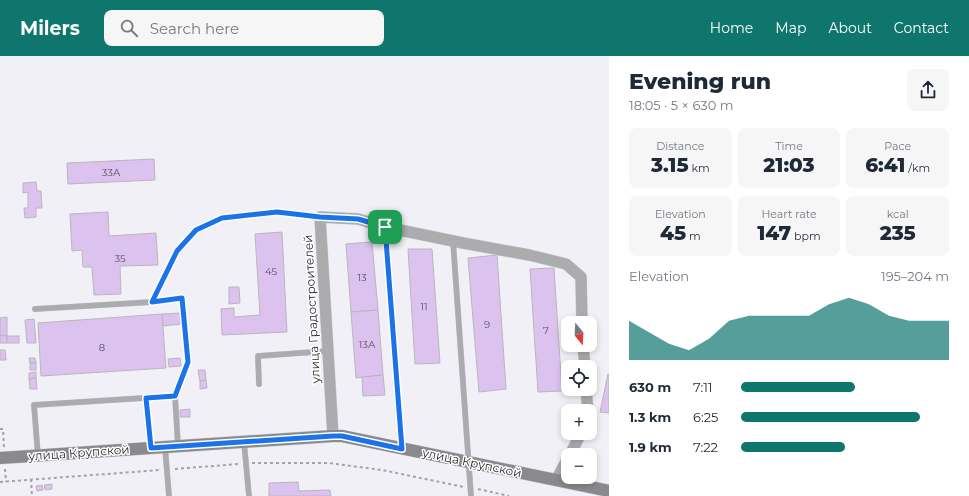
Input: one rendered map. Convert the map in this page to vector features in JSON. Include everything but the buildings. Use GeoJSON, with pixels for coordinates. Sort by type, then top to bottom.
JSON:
{"type":"FeatureCollection","features":[{"type":"Feature","properties":{"kind":"main road","name":"улица Крупской"},"geometry":{"type":"LineString","coordinates":[[0,458],[342,436],[609,491]]}},
{"type":"Feature","properties":{"kind":"street","name":"улица Градостроителей"},"geometry":{"type":"LineString","coordinates":[[333,436],[320,217],[358,219],[385,227],[529,255],[566,264],[581,277],[582,316]]}},
{"type":"Feature","properties":{"kind":"street"},"geometry":{"type":"LineString","coordinates":[[556,480],[561,471]]}},
{"type":"Feature","properties":{"kind":"lane"},"geometry":{"type":"LineString","coordinates":[[152,302],[177,251],[196,230],[222,218],[277,212],[320,217]]}},
{"type":"Feature","properties":{"kind":"lane"},"geometry":{"type":"LineString","coordinates":[[385,227],[402,449]]}},
{"type":"Feature","properties":{"kind":"lane"},"geometry":{"type":"LineString","coordinates":[[454,241],[471,496]]}},
{"type":"Feature","properties":{"kind":"lane"},"geometry":{"type":"LineString","coordinates":[[35,309],[152,302],[182,298],[188,362],[175,396],[178,446]]}},
{"type":"Feature","properties":{"kind":"lane"},"geometry":{"type":"LineString","coordinates":[[260,384],[258,356],[328,351]]}},
{"type":"Feature","properties":{"kind":"lane"},"geometry":{"type":"LineString","coordinates":[[38,456],[34,405],[175,396]]}},
{"type":"Feature","properties":{"kind":"lane"},"geometry":{"type":"LineString","coordinates":[[146,398],[151,448]]}},
{"type":"Feature","properties":{"kind":"lane"},"geometry":{"type":"LineString","coordinates":[[244,442],[249,496]]}},
{"type":"Feature","properties":{"kind":"lane"},"geometry":{"type":"LineString","coordinates":[[165,447],[169,496]]}},
{"type":"Feature","properties":{"kind":"path"},"geometry":{"type":"LineString","coordinates":[[31,479],[32,496]]}},
{"type":"Feature","properties":{"kind":"route"},"geometry":{"type":"LineString","coordinates":[[277,212],[320,217],[358,219],[385,227],[402,449],[342,436],[151,448],[146,398],[175,396],[188,362],[182,298],[152,302],[177,251],[196,230],[222,218],[277,212]]}}]}
